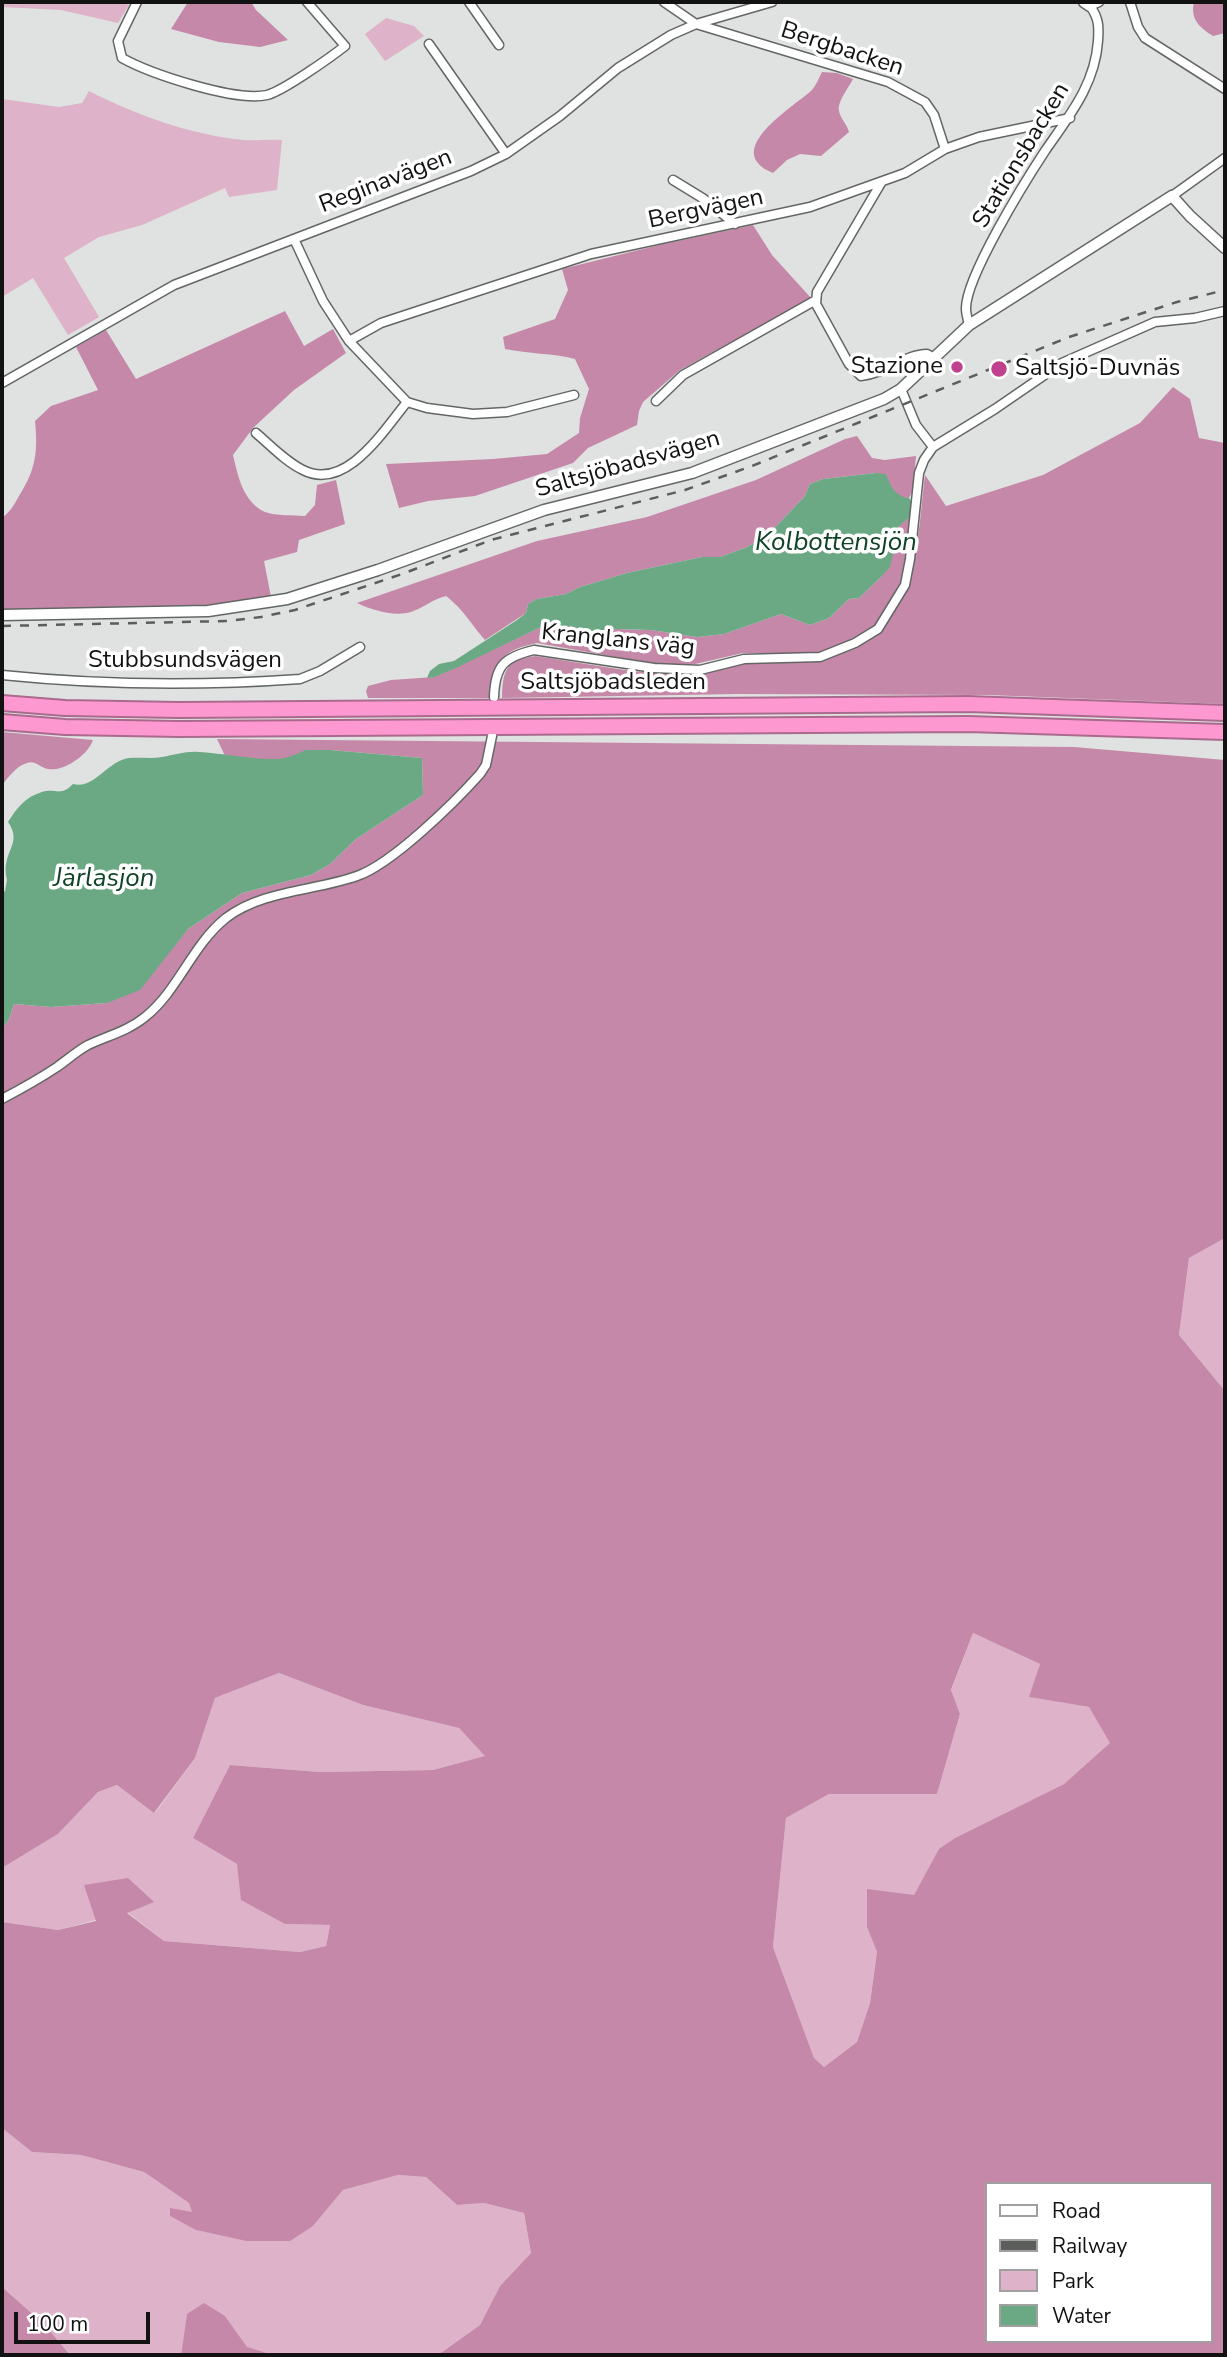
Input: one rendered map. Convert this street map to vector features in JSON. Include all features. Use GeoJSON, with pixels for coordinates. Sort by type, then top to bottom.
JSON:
{"type":"FeatureCollection","features":[{"type":"Feature","properties":{"kind":"highway","name":"Saltsjöbadsleden"},"geometry":{"type":"LineString","coordinates":[[2,702],[65,708],[179,710],[968,704],[1225,713]]}},
{"type":"Feature","properties":{"kind":"highway","name":"Saltsjöbadsleden"},"geometry":{"type":"LineString","coordinates":[[2,722],[65,727],[179,729],[968,723],[1225,733]]}},
{"type":"Feature","properties":{"kind":"street"},"geometry":{"type":"LineString","coordinates":[[137,2],[118,41],[122,58],[139,67],[195,85],[247,96],[271,94],[345,46],[307,2]]}},
{"type":"Feature","properties":{"kind":"street"},"geometry":{"type":"LineString","coordinates":[[469,2],[499,46]]}},
{"type":"Feature","properties":{"kind":"street","name":"Bergbacken"},"geometry":{"type":"LineString","coordinates":[[664,2],[696,24],[888,82],[925,102],[934,115],[945,149]]}},
{"type":"Feature","properties":{"kind":"street","name":"Reginavägen"},"geometry":{"type":"LineString","coordinates":[[2,383],[174,285],[471,171],[506,154],[560,116],[618,68],[671,35],[696,24],[772,2]]}},
{"type":"Feature","properties":{"kind":"street"},"geometry":{"type":"LineString","coordinates":[[1130,2],[1138,27],[1145,38],[1225,89]]}},
{"type":"Feature","properties":{"kind":"street","name":"Stationsbacken"},"geometry":{"type":"LineString","coordinates":[[969,325],[967,301],[986,252],[1037,164],[1070,118],[1088,85],[1095,65],[1099,25],[1091,3]]}},
{"type":"Feature","properties":{"kind":"street"},"geometry":{"type":"LineString","coordinates":[[429,44],[506,154]]}},
{"type":"Feature","properties":{"kind":"street","name":"Bergvägen"},"geometry":{"type":"LineString","coordinates":[[349,341],[381,324],[591,254],[810,207],[881,183],[905,173],[945,149],[979,137],[1070,118]]}},
{"type":"Feature","properties":{"kind":"street"},"geometry":{"type":"LineString","coordinates":[[1225,158],[1172,196],[1225,248]]}},
{"type":"Feature","properties":{"kind":"street"},"geometry":{"type":"LineString","coordinates":[[673,180],[704,199],[734,224]]}},
{"type":"Feature","properties":{"kind":"street"},"geometry":{"type":"LineString","coordinates":[[881,183],[817,292],[816,304],[849,364],[861,376],[876,374],[919,354],[934,358]]}},
{"type":"Feature","properties":{"kind":"street","name":"Saltsjöbadsvägen"},"geometry":{"type":"LineString","coordinates":[[2,615],[208,611],[287,599],[379,570],[544,510],[692,474],[868,407],[901,389],[969,325],[1172,196]]}},
{"type":"Feature","properties":{"kind":"street"},"geometry":{"type":"LineString","coordinates":[[293,239],[323,301],[349,341],[407,402],[427,408],[473,414],[507,412],[573,395]]}},
{"type":"Feature","properties":{"kind":"street"},"geometry":{"type":"LineString","coordinates":[[656,401],[683,375],[816,300]]}},
{"type":"Feature","properties":{"kind":"street"},"geometry":{"type":"LineString","coordinates":[[901,389],[916,425],[933,447],[1062,363],[1155,322],[1195,318],[1225,311]]}},
{"type":"Feature","properties":{"kind":"street"},"geometry":{"type":"LineString","coordinates":[[256,433],[303,471],[325,475],[359,459],[407,402]]}},
{"type":"Feature","properties":{"kind":"street","name":"Kranglans väg"},"geometry":{"type":"LineString","coordinates":[[494,697],[495,676],[503,663],[518,654],[534,650],[654,668],[700,670],[744,659],[820,657],[855,643],[877,629],[905,585],[919,473],[933,447]]}},
{"type":"Feature","properties":{"kind":"street","name":"Stubbsundsvägen"},"geometry":{"type":"LineString","coordinates":[[2,675],[57,681],[123,683],[280,681],[311,676],[360,647]]}},
{"type":"Feature","properties":{"kind":"street"},"geometry":{"type":"LineString","coordinates":[[2,1099],[32,1084],[86,1046],[117,1034],[145,1017],[161,1001],[207,937],[235,913],[263,900],[361,875],[388,859],[480,774],[486,765],[492,736]]}},
{"type":"Feature","properties":{"kind":"green space"},"geometry":{"type":"Polygon","coordinates":[[[2,2],[123,2],[129,5],[118,23],[61,10],[2,7],[2,2]]]}},
{"type":"Feature","properties":{"kind":"green space"},"geometry":{"type":"Polygon","coordinates":[[[386,18],[414,26],[424,36],[385,61],[365,34],[386,18]]]}},
{"type":"Feature","properties":{"kind":"green space"},"geometry":{"type":"Polygon","coordinates":[[[89,91],[145,116],[184,129],[244,140],[282,140],[277,190],[229,197],[225,188],[142,225],[99,237],[64,258],[99,317],[68,335],[33,278],[2,297],[2,99],[59,107],[82,103],[89,91]]]}},
{"type":"Feature","properties":{"kind":"green space"},"geometry":{"type":"Polygon","coordinates":[[[1225,1238],[1225,1391],[1179,1335],[1189,1258],[1225,1238]]]}},
{"type":"Feature","properties":{"kind":"green space"},"geometry":{"type":"Polygon","coordinates":[[[973,1633],[1040,1664],[1030,1697],[1089,1707],[1111,1743],[1064,1784],[955,1838],[940,1849],[914,1895],[867,1927],[877,1952],[870,2003],[857,2042],[824,2067],[814,2058],[773,1947],[786,1818],[829,1794],[937,1794],[960,1714],[951,1691],[973,1633]]]}},
{"type":"Feature","properties":{"kind":"green space"},"geometry":{"type":"Polygon","coordinates":[[[279,1673],[363,1705],[459,1728],[486,1756],[433,1770],[320,1772],[230,1765],[193,1838],[237,1864],[285,1924],[330,1925],[326,1946],[300,1952],[164,1941],[127,1912],[58,1930],[2,1922],[2,1868],[58,1834],[98,1792],[117,1785],[155,1813],[195,1758],[215,1698],[279,1673]]]}},
{"type":"Feature","properties":{"kind":"green space"},"geometry":{"type":"Polygon","coordinates":[[[2,2128],[32,2152],[81,2155],[144,2172],[189,2203],[193,2213],[170,2216],[197,2230],[246,2241],[313,2226],[343,2190],[398,2175],[426,2177],[457,2205],[484,2203],[524,2213],[531,2253],[500,2286],[480,2325],[438,2355],[273,2355],[247,2348],[225,2316],[187,2315],[181,2355],[70,2355],[45,2325],[2,2287],[2,2128]]]}},
{"type":"Feature","properties":{"kind":"shaded area"},"geometry":{"type":"Polygon","coordinates":[[[188,2],[251,2],[288,40],[260,47],[219,42],[171,29],[188,2]]]}},
{"type":"Feature","properties":{"kind":"shaded area"},"geometry":{"type":"Polygon","coordinates":[[[1194,2],[1225,2],[1225,33],[1213,36],[1200,26],[1193,13],[1194,2]]]}},
{"type":"Feature","properties":{"kind":"shaded area"},"geometry":{"type":"Polygon","coordinates":[[[822,72],[837,73],[853,79],[839,107],[849,132],[821,156],[800,154],[787,160],[773,173],[759,164],[754,153],[757,142],[777,118],[811,91],[822,72]]]}},
{"type":"Feature","properties":{"kind":"shaded area"},"geometry":{"type":"Polygon","coordinates":[[[753,225],[772,255],[811,298],[680,370],[643,402],[637,425],[588,448],[573,463],[475,496],[428,501],[399,508],[386,464],[547,454],[579,433],[580,418],[589,389],[575,359],[505,349],[503,337],[555,319],[568,290],[562,269],[753,225]]]}},
{"type":"Feature","properties":{"kind":"shaded area"},"geometry":{"type":"Polygon","coordinates":[[[285,311],[304,346],[333,329],[346,353],[294,390],[253,428],[233,455],[237,471],[251,502],[265,512],[279,515],[305,516],[315,505],[317,485],[336,480],[345,524],[299,540],[297,552],[264,561],[271,597],[202,607],[2,610],[2,518],[10,511],[32,469],[36,451],[35,421],[51,406],[98,390],[76,347],[106,330],[136,379],[285,311]]]}},
{"type":"Feature","properties":{"kind":"shaded area"},"geometry":{"type":"Polygon","coordinates":[[[1173,387],[1190,399],[1199,438],[1225,443],[1225,704],[988,695],[738,694],[502,698],[503,680],[508,668],[517,661],[535,656],[616,669],[679,674],[704,673],[745,662],[819,661],[844,652],[868,639],[887,622],[900,601],[915,552],[925,475],[946,506],[1043,475],[1140,423],[1173,387]]]}},
{"type":"Feature","properties":{"kind":"shaded area"},"geometry":{"type":"Polygon","coordinates":[[[857,436],[872,458],[885,460],[916,456],[913,490],[909,498],[900,497],[876,473],[823,479],[810,484],[805,496],[766,537],[745,548],[720,557],[702,557],[627,573],[566,594],[537,599],[528,604],[526,613],[485,640],[463,612],[446,596],[415,610],[398,614],[357,603],[537,541],[647,517],[756,480],[857,436]]]}},
{"type":"Feature","properties":{"kind":"shaded area"},"geometry":{"type":"Polygon","coordinates":[[[911,516],[908,558],[901,581],[875,627],[854,640],[818,653],[743,653],[695,664],[655,664],[537,643],[515,649],[501,660],[493,675],[490,698],[368,698],[368,686],[391,680],[435,677],[545,625],[569,626],[580,633],[616,629],[651,630],[697,637],[724,634],[781,614],[810,625],[829,618],[849,599],[859,598],[882,576],[891,532],[911,516]]]}},
{"type":"Feature","properties":{"kind":"shaded area"},"geometry":{"type":"Polygon","coordinates":[[[2,732],[93,740],[86,751],[68,765],[48,769],[33,763],[23,764],[2,785],[2,732]]]}},
{"type":"Feature","properties":{"kind":"shaded area"},"geometry":{"type":"Polygon","coordinates":[[[217,739],[1074,747],[1225,760],[1225,1238],[1189,1258],[1179,1335],[1225,1391],[1225,2355],[438,2355],[480,2325],[500,2286],[531,2253],[524,2213],[484,2203],[457,2205],[426,2177],[398,2175],[343,2190],[313,2226],[290,2241],[246,2241],[196,2230],[170,2216],[170,2208],[192,2212],[189,2203],[144,2172],[81,2155],[32,2152],[2,2128],[2,1922],[58,1930],[96,1921],[84,1885],[128,1878],[154,1902],[127,1913],[164,1941],[300,1952],[326,1946],[330,1925],[285,1924],[241,1900],[237,1864],[193,1838],[230,1765],[320,1772],[433,1770],[485,1756],[459,1728],[363,1705],[279,1673],[215,1698],[195,1758],[154,1813],[117,1785],[98,1792],[58,1834],[2,1868],[2,1029],[14,1004],[51,1007],[107,1003],[170,950],[188,929],[242,893],[311,875],[330,864],[356,839],[423,795],[422,758],[330,750],[258,767],[226,758],[217,739]],[[973,1633],[951,1690],[960,1714],[937,1794],[829,1794],[786,1818],[773,1947],[814,2058],[824,2067],[857,2042],[870,2003],[877,1952],[867,1927],[867,1889],[914,1895],[939,1849],[955,1838],[1064,1784],[1110,1743],[1089,1707],[1029,1697],[1040,1664],[973,1633]]]}},
{"type":"Feature","properties":{"kind":"shaded area"},"geometry":{"type":"Polygon","coordinates":[[[2,2287],[45,2325],[70,2355],[2,2355],[2,2287]]]}},
{"type":"Feature","properties":{"kind":"shaded area"},"geometry":{"type":"Polygon","coordinates":[[[204,2303],[225,2316],[247,2347],[273,2355],[181,2355],[187,2314],[204,2303]]]}},
{"type":"Feature","properties":{"kind":"water","name":"Kolbottensjön"},"geometry":{"type":"Polygon","coordinates":[[[886,474],[894,490],[909,498],[913,504],[911,516],[891,533],[894,549],[890,567],[859,598],[849,599],[829,618],[810,625],[781,614],[724,634],[697,637],[651,630],[616,629],[580,633],[569,626],[545,625],[458,667],[427,678],[430,671],[439,664],[454,661],[517,620],[526,613],[528,604],[537,599],[566,594],[627,573],[702,557],[720,557],[745,548],[766,537],[805,496],[810,484],[823,479],[886,474]]]}},
{"type":"Feature","properties":{"kind":"water","name":"Järlasjön"},"geometry":{"type":"Polygon","coordinates":[[[306,750],[422,758],[423,795],[356,839],[330,864],[311,875],[242,893],[188,929],[140,990],[107,1003],[51,1007],[14,1004],[2,1029],[2,893],[7,880],[6,862],[14,837],[8,822],[22,804],[42,792],[62,791],[73,784],[88,783],[114,764],[129,758],[158,758],[194,752],[276,759],[306,750]]]}},
{"type":"Feature","properties":{"kind":"railway"},"geometry":{"type":"LineString","coordinates":[[2,626],[228,621],[295,610],[491,540],[685,490],[752,466],[1069,337],[1177,302],[1225,290]]}},
{"type":"Feature","properties":{"kind":"place","name":"Stazione"},"geometry":{"type":"Point","coordinates":[957,367]}},
{"type":"Feature","properties":{"kind":"place","name":"Saltsjö-Duvnäs"},"geometry":{"type":"Point","coordinates":[999,369]}}]}
